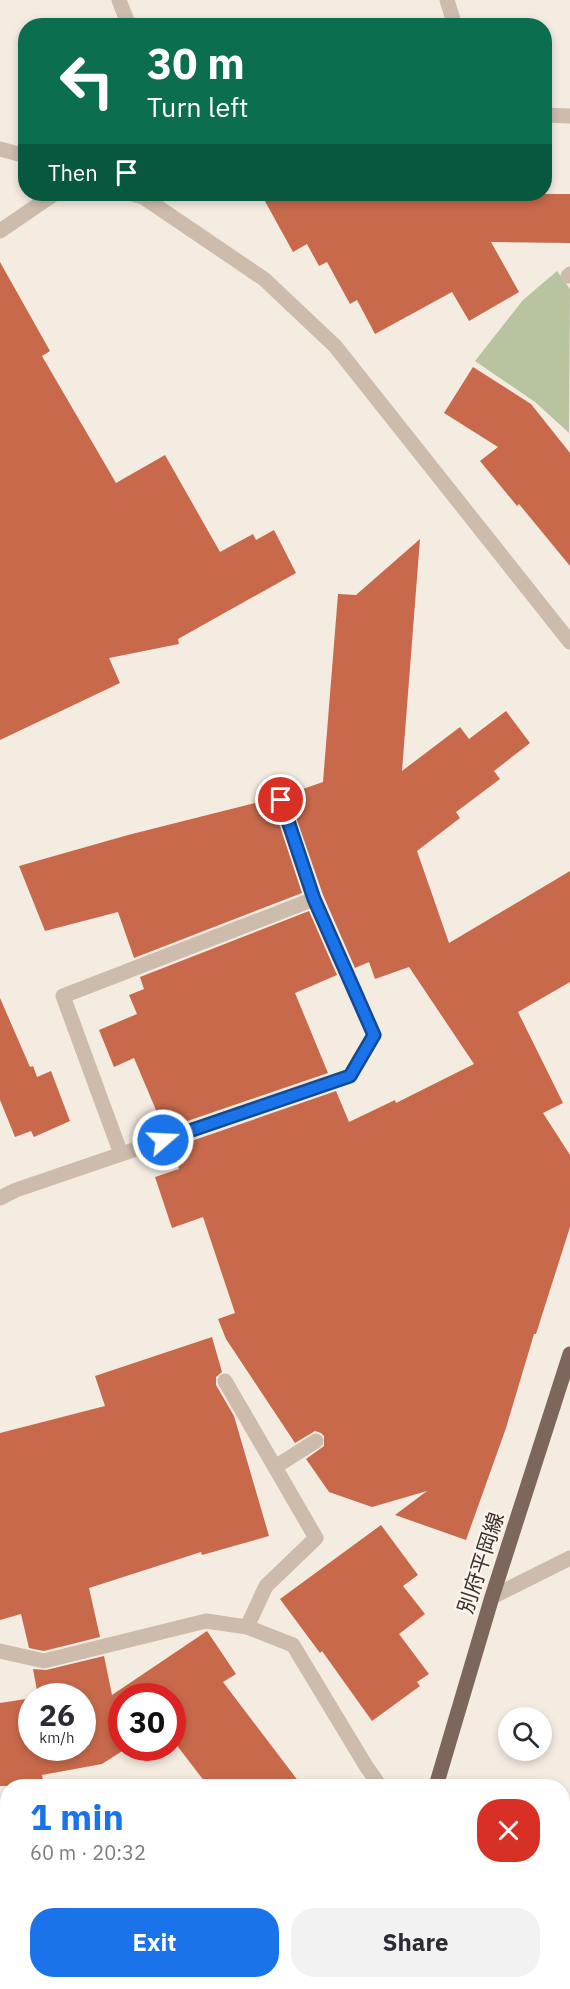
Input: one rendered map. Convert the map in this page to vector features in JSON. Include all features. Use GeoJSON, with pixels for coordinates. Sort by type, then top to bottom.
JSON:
{"type":"FeatureCollection","features":[{"type":"Feature","properties":{"kind":"main road","name":"別府平岡線"},"geometry":{"type":"LineString","coordinates":[[437,1779],[492,1597],[570,1354]]}},
{"type":"Feature","properties":{"kind":"street"},"geometry":{"type":"LineString","coordinates":[[121,0],[127,18]]}},
{"type":"Feature","properties":{"kind":"street"},"geometry":{"type":"LineString","coordinates":[[447,0],[453,18]]}},
{"type":"Feature","properties":{"kind":"street"},"geometry":{"type":"LineString","coordinates":[[552,116],[570,116]]}},
{"type":"Feature","properties":{"kind":"street"},"geometry":{"type":"LineString","coordinates":[[0,148],[18,154]]}},
{"type":"Feature","properties":{"kind":"street"},"geometry":{"type":"LineString","coordinates":[[0,231],[44,201]]}},
{"type":"Feature","properties":{"kind":"street"},"geometry":{"type":"LineString","coordinates":[[152,201],[264,279],[335,346],[570,642]]}},
{"type":"Feature","properties":{"kind":"street"},"geometry":{"type":"LineString","coordinates":[[0,1198],[16,1190],[350,1076],[374,1035],[314,899],[281,800]]}},
{"type":"Feature","properties":{"kind":"street"},"geometry":{"type":"LineString","coordinates":[[121,1154],[63,996],[314,899]]}},
{"type":"Feature","properties":{"kind":"street"},"geometry":{"type":"LineString","coordinates":[[225,1382],[316,1538],[266,1586],[247,1627]]}},
{"type":"Feature","properties":{"kind":"street"},"geometry":{"type":"LineString","coordinates":[[275,1467],[316,1441]]}},
{"type":"Feature","properties":{"kind":"street"},"geometry":{"type":"LineString","coordinates":[[492,1597],[570,1558]]}},
{"type":"Feature","properties":{"kind":"street"},"geometry":{"type":"LineString","coordinates":[[0,1651],[44,1661],[206,1621],[247,1627],[293,1645],[375,1779]]}},
{"type":"Feature","properties":{"kind":"green space"},"geometry":{"type":"Polygon","coordinates":[[[557,271],[570,289],[569,433],[535,402],[475,361],[523,300],[557,271]]]}},
{"type":"Feature","properties":{"kind":"building"},"geometry":{"type":"Polygon","coordinates":[[[552,194],[570,194],[570,243],[491,242],[519,292],[469,321],[452,292],[375,334],[357,300],[350,304],[327,262],[319,266],[307,244],[293,252],[265,201],[552,201],[552,194]]]}},
{"type":"Feature","properties":{"kind":"building"},"geometry":{"type":"Polygon","coordinates":[[[0,262],[50,351],[42,356],[116,483],[165,455],[220,552],[253,534],[256,540],[274,530],[296,573],[178,639],[179,644],[109,658],[120,683],[0,740],[0,262]]]}},
{"type":"Feature","properties":{"kind":"building"},"geometry":{"type":"Polygon","coordinates":[[[473,367],[531,404],[570,453],[570,566],[480,461],[498,447],[444,413],[473,367]]]}},
{"type":"Feature","properties":{"kind":"building"},"geometry":{"type":"Polygon","coordinates":[[[420,539],[402,771],[460,727],[469,739],[506,711],[530,743],[494,771],[500,779],[456,812],[460,818],[417,851],[449,943],[570,871],[570,982],[518,1012],[563,1103],[543,1113],[570,1155],[570,1227],[536,1334],[534,1334],[506,1428],[466,1540],[395,1515],[427,1491],[372,1507],[329,1492],[306,1459],[324,1446],[324,1436],[315,1431],[295,1443],[226,1339],[218,1319],[235,1313],[203,1217],[172,1228],[155,1177],[179,1169],[171,1148],[336,1091],[349,1122],[395,1100],[396,1103],[474,1064],[409,967],[375,979],[369,962],[355,968],[323,895],[288,794],[323,782],[338,594],[356,595],[420,539]]]}},
{"type":"Feature","properties":{"kind":"building"},"geometry":{"type":"Polygon","coordinates":[[[271,799],[302,893],[134,958],[118,912],[45,931],[19,866],[128,835],[271,799]]]}},
{"type":"Feature","properties":{"kind":"building"},"geometry":{"type":"Polygon","coordinates":[[[309,911],[337,975],[295,993],[328,1073],[164,1129],[134,1058],[114,1067],[99,1030],[137,1014],[129,995],[144,989],[140,977],[309,911]]]}},
{"type":"Feature","properties":{"kind":"building"},"geometry":{"type":"Polygon","coordinates":[[[0,998],[30,1067],[33,1066],[37,1077],[51,1071],[70,1121],[34,1137],[31,1131],[15,1137],[0,1100],[0,998]]]}},
{"type":"Feature","properties":{"kind":"building"},"geometry":{"type":"Polygon","coordinates":[[[212,1337],[222,1372],[216,1377],[216,1385],[234,1416],[269,1536],[202,1555],[201,1552],[89,1588],[100,1637],[44,1651],[29,1648],[21,1614],[0,1620],[0,1433],[105,1406],[95,1376],[212,1337]]]}},
{"type":"Feature","properties":{"kind":"building"},"geometry":{"type":"Polygon","coordinates":[[[381,1525],[418,1575],[403,1586],[425,1614],[399,1634],[429,1674],[417,1682],[420,1686],[372,1721],[322,1651],[320,1653],[280,1599],[381,1525]]]}},
{"type":"Feature","properties":{"kind":"building"},"geometry":{"type":"Polygon","coordinates":[[[207,1631],[236,1674],[223,1682],[297,1779],[203,1779],[186,1757],[186,1683],[130,1683],[207,1631]]]}},
{"type":"Feature","properties":{"kind":"building"},"geometry":{"type":"Polygon","coordinates":[[[104,1656],[110,1683],[108,1760],[102,1764],[42,1775],[43,1779],[0,1779],[0,1703],[18,1700],[18,1761],[96,1761],[96,1683],[36,1683],[33,1669],[46,1670],[104,1656]]]}},
{"type":"Feature","properties":{"kind":"route"},"geometry":{"type":"LineString","coordinates":[[163,1140],[350,1076],[374,1035],[314,899],[281,800]]}}]}
